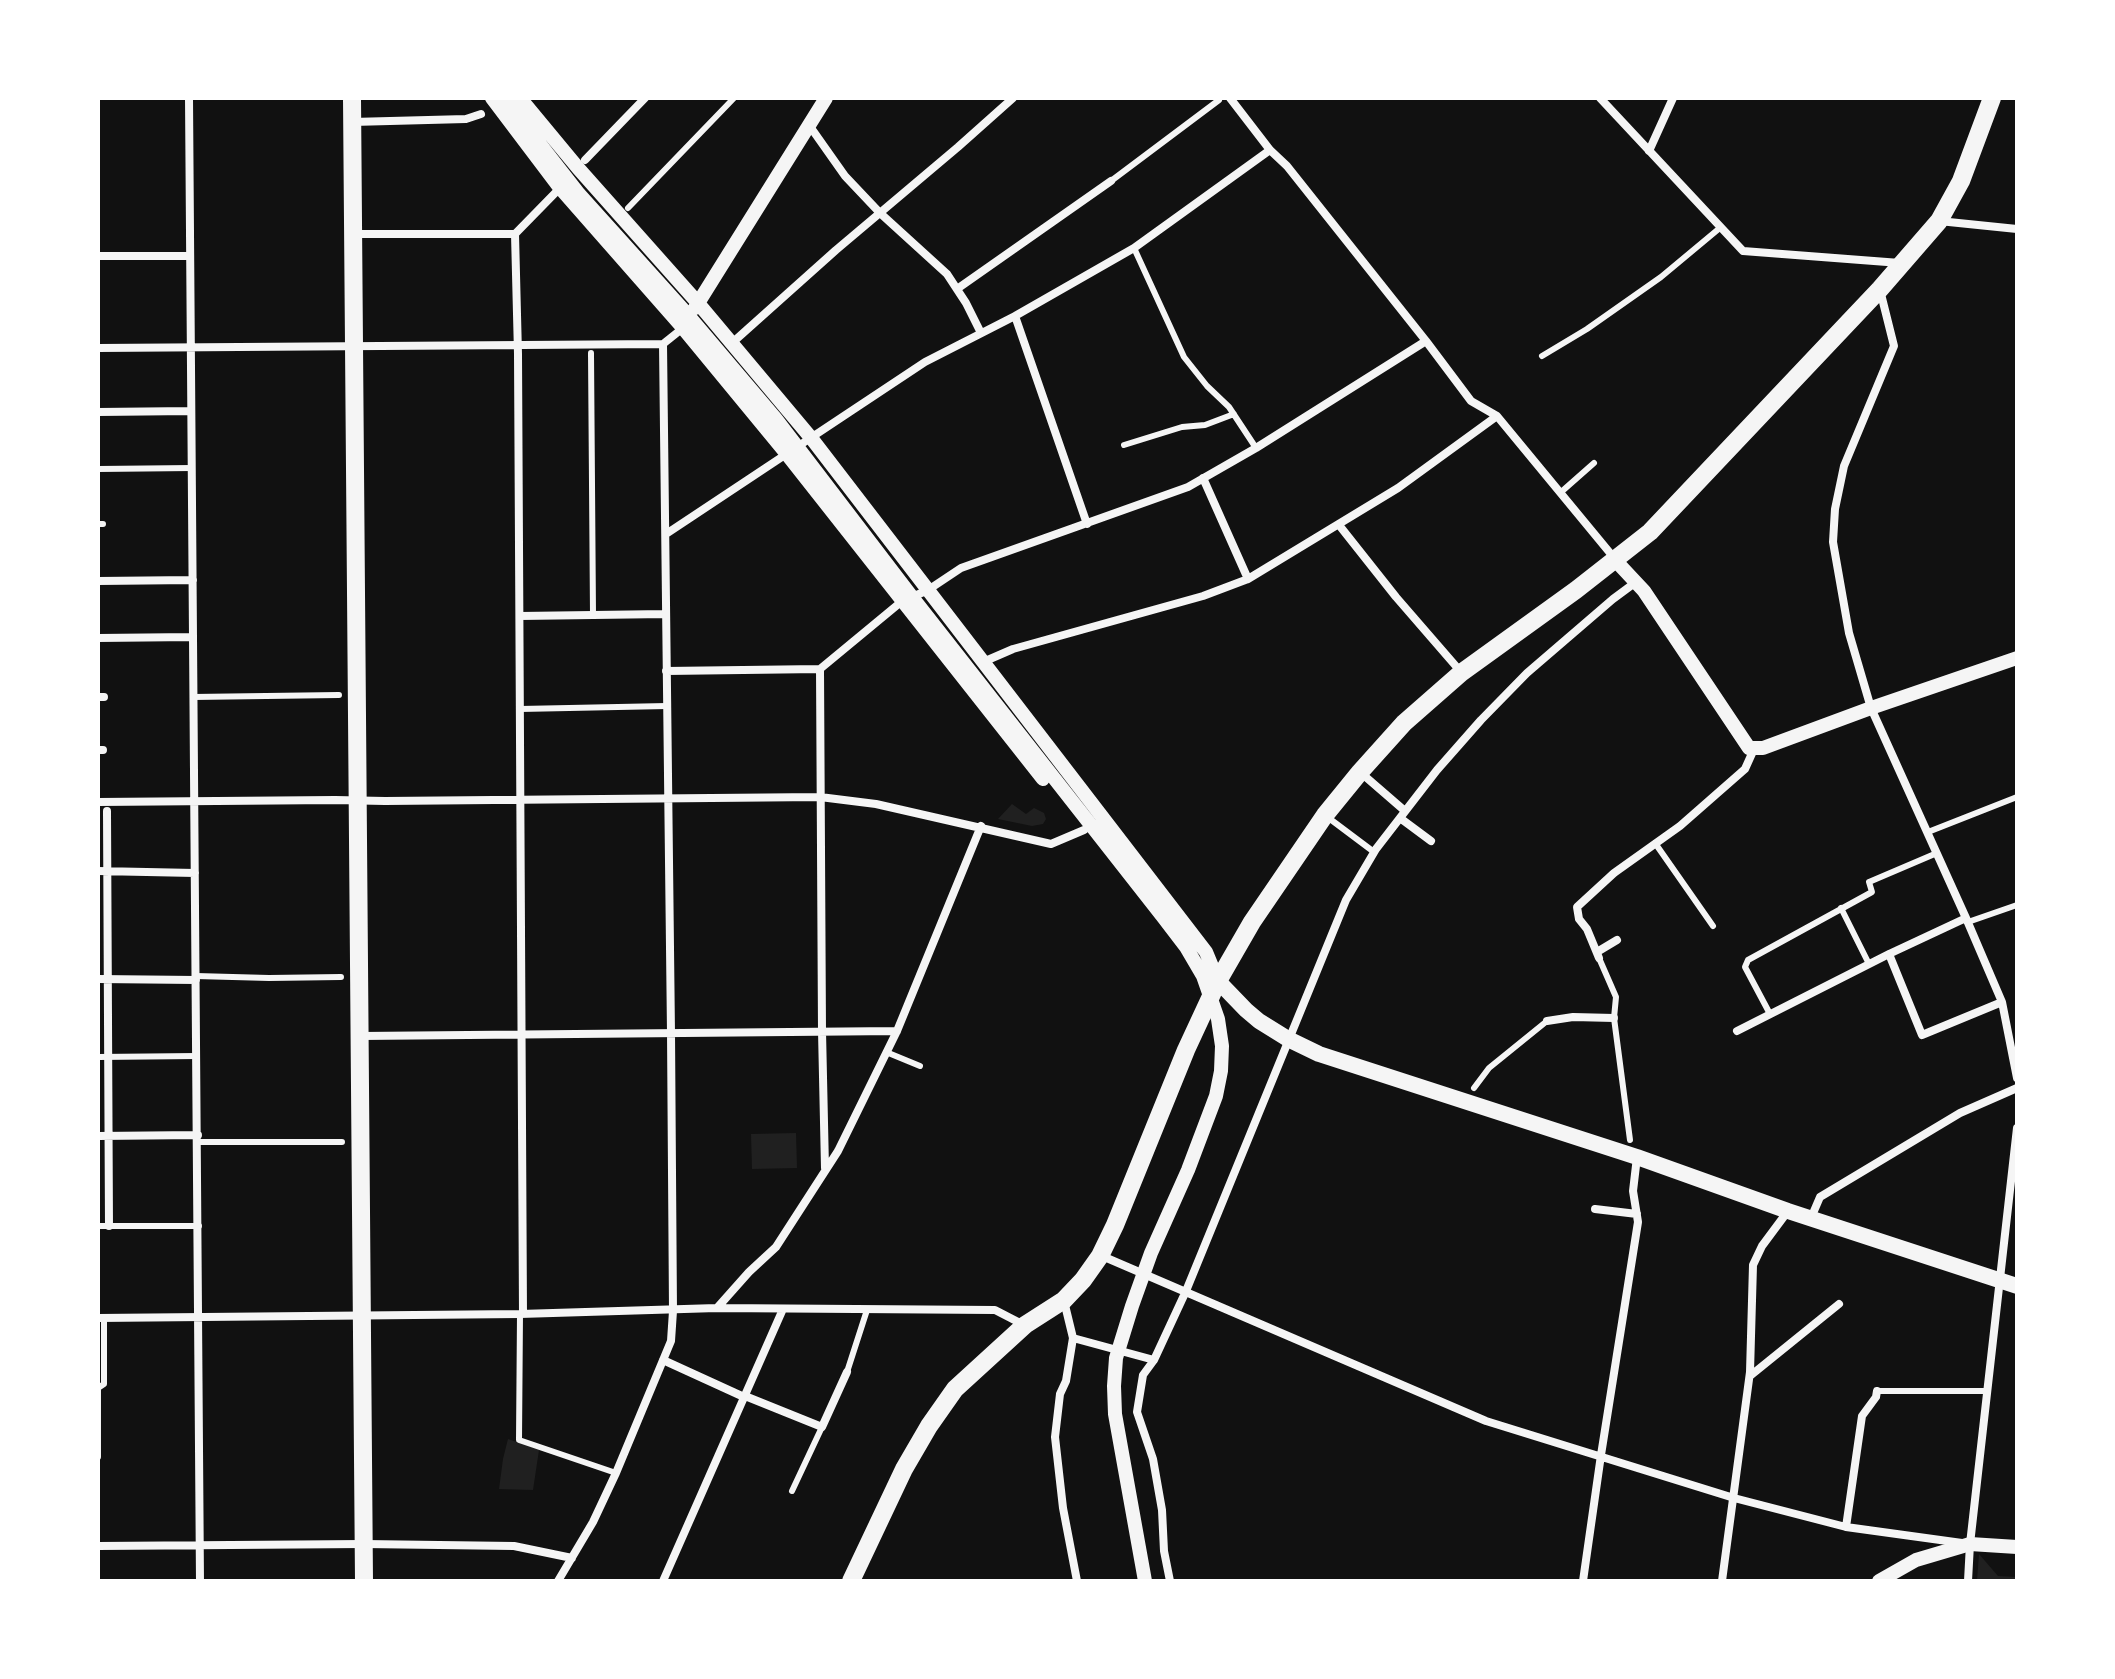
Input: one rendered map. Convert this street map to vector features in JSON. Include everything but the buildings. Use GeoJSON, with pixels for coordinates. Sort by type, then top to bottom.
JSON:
{"type":"FeatureCollection","features":[{"type":"Feature","properties":{"kind":"main road"},"geometry":{"type":"LineString","coordinates":[[352,98],[364,1581]]}},
{"type":"Feature","properties":{"kind":"main road"},"geometry":{"type":"LineString","coordinates":[[851,1581],[904,1469],[955,1389],[1025,1325],[1064,1300],[1100,1256],[1218,981],[1252,922],[1325,815],[1404,723],[1461,673],[1650,532],[1880,289],[1939,221],[1961,181],[1992,98]]}},
{"type":"Feature","properties":{"kind":"main road"},"geometry":{"type":"LineString","coordinates":[[1218,981],[1252,1016],[1319,1054],[1637,1157],[1788,1211],[2017,1286]]}},
{"type":"Feature","properties":{"kind":"street"},"geometry":{"type":"LineString","coordinates":[[189,98],[200,1581]]}},
{"type":"Feature","properties":{"kind":"street"},"geometry":{"type":"LineString","coordinates":[[492,98],[560,188],[683,328],[786,453],[901,602],[1196,967],[1218,981]]}},
{"type":"Feature","properties":{"kind":"street"},"geometry":{"type":"LineString","coordinates":[[504,98],[579,194],[776,419],[1186,947],[1203,976],[1218,1019],[1222,1046],[1216,1096],[1188,1170],[1151,1253],[1116,1358],[1116,1429],[1145,1581]]}},
{"type":"Feature","properties":{"kind":"street"},"geometry":{"type":"LineString","coordinates":[[520,98],[812,439],[1206,952],[1218,981]]}},
{"type":"Feature","properties":{"kind":"street"},"geometry":{"type":"LineString","coordinates":[[585,160],[645,98]]}},
{"type":"Feature","properties":{"kind":"street"},"geometry":{"type":"LineString","coordinates":[[732,343],[1013,98]]}},
{"type":"Feature","properties":{"kind":"street"},"geometry":{"type":"LineString","coordinates":[[1230,98],[1471,401],[1497,416],[1615,560],[1637,582],[1745,745],[1754,749],[1763,748],[2017,658]]}},
{"type":"Feature","properties":{"kind":"street"},"geometry":{"type":"LineString","coordinates":[[1649,151],[1673,98]]}},
{"type":"Feature","properties":{"kind":"street"},"geometry":{"type":"LineString","coordinates":[[98,348],[663,344],[683,328],[824,99]]}},
{"type":"Feature","properties":{"kind":"street"},"geometry":{"type":"LineString","coordinates":[[1602,99],[1743,251],[1903,263]]}},
{"type":"Feature","properties":{"kind":"street"},"geometry":{"type":"LineString","coordinates":[[352,122],[466,119],[481,114]]}},
{"type":"Feature","properties":{"kind":"street"},"geometry":{"type":"LineString","coordinates":[[809,125],[845,176],[880,213],[947,274],[981,333]]}},
{"type":"Feature","properties":{"kind":"street"},"geometry":{"type":"LineString","coordinates":[[666,534],[925,362],[1015,316],[1134,248],[1270,150]]}},
{"type":"Feature","properties":{"kind":"street"},"geometry":{"type":"LineString","coordinates":[[957,289],[1111,181]]}},
{"type":"Feature","properties":{"kind":"street"},"geometry":{"type":"LineString","coordinates":[[353,234],[515,234],[560,188]]}},
{"type":"Feature","properties":{"kind":"street"},"geometry":{"type":"LineString","coordinates":[[1939,221],[2017,229]]}},
{"type":"Feature","properties":{"kind":"street"},"geometry":{"type":"LineString","coordinates":[[515,234],[523,1034],[521,1314]]}},
{"type":"Feature","properties":{"kind":"street"},"geometry":{"type":"LineString","coordinates":[[98,256],[190,256]]}},
{"type":"Feature","properties":{"kind":"street"},"geometry":{"type":"LineString","coordinates":[[1880,289],[1894,346],[1844,466],[1835,509],[1833,542],[1849,633],[1871,708],[2002,1002],[2017,1078]]}},
{"type":"Feature","properties":{"kind":"street"},"geometry":{"type":"LineString","coordinates":[[1015,316],[1087,524]]}},
{"type":"Feature","properties":{"kind":"street"},"geometry":{"type":"LineString","coordinates":[[666,671],[820,669],[901,602],[928,590],[961,568],[1188,487],[1426,341]]}},
{"type":"Feature","properties":{"kind":"street"},"geometry":{"type":"LineString","coordinates":[[558,1581],[593,1522],[671,1341],[671,1033],[663,344]]}},
{"type":"Feature","properties":{"kind":"street"},"geometry":{"type":"LineString","coordinates":[[98,412],[191,411]]}},
{"type":"Feature","properties":{"kind":"street"},"geometry":{"type":"LineString","coordinates":[[983,662],[1013,649],[1203,596],[1248,579],[1398,488],[1497,416]]}},
{"type":"Feature","properties":{"kind":"street"},"geometry":{"type":"LineString","coordinates":[[1203,478],[1248,579]]}},
{"type":"Feature","properties":{"kind":"street"},"geometry":{"type":"LineString","coordinates":[[1339,525],[1461,673]]}},
{"type":"Feature","properties":{"kind":"street"},"geometry":{"type":"LineString","coordinates":[[98,581],[193,580]]}},
{"type":"Feature","properties":{"kind":"street"},"geometry":{"type":"LineString","coordinates":[[1170,1581],[1153,1459],[1137,1412],[1143,1375],[1154,1360],[1186,1291],[1346,900],[1374,852],[1437,770],[1481,720],[1527,673],[1637,582]]}},
{"type":"Feature","properties":{"kind":"street"},"geometry":{"type":"LineString","coordinates":[[520,616],[666,614]]}},
{"type":"Feature","properties":{"kind":"street"},"geometry":{"type":"LineString","coordinates":[[98,638],[193,637]]}},
{"type":"Feature","properties":{"kind":"street"},"geometry":{"type":"LineString","coordinates":[[820,669],[825,1169]]}},
{"type":"Feature","properties":{"kind":"street"},"geometry":{"type":"LineString","coordinates":[[1617,940],[1598,955],[1587,929],[1579,919],[1577,907],[1614,873],[1680,826],[1745,769],[1754,749]]}},
{"type":"Feature","properties":{"kind":"street"},"geometry":{"type":"LineString","coordinates":[[1360,772],[1431,841]]}},
{"type":"Feature","properties":{"kind":"street"},"geometry":{"type":"LineString","coordinates":[[98,802],[820,797],[876,804],[1051,844],[1084,830]]}},
{"type":"Feature","properties":{"kind":"street"},"geometry":{"type":"LineString","coordinates":[[107,811],[103,871],[109,979],[109,1226]]}},
{"type":"Feature","properties":{"kind":"street"},"geometry":{"type":"LineString","coordinates":[[717,1308],[776,1247],[838,1151],[897,1031],[981,826]]}},
{"type":"Feature","properties":{"kind":"street"},"geometry":{"type":"LineString","coordinates":[[103,871],[195,873]]}},
{"type":"Feature","properties":{"kind":"street"},"geometry":{"type":"LineString","coordinates":[[1737,1031],[1889,954],[1967,920]]}},
{"type":"Feature","properties":{"kind":"street"},"geometry":{"type":"LineString","coordinates":[[1889,954],[1922,1035],[2002,1002]]}},
{"type":"Feature","properties":{"kind":"street"},"geometry":{"type":"LineString","coordinates":[[98,979],[196,978]]}},
{"type":"Feature","properties":{"kind":"street"},"geometry":{"type":"LineString","coordinates":[[1547,1021],[1573,1017],[1614,1018]]}},
{"type":"Feature","properties":{"kind":"street"},"geometry":{"type":"LineString","coordinates":[[358,1036],[897,1031]]}},
{"type":"Feature","properties":{"kind":"street"},"geometry":{"type":"LineString","coordinates":[[1811,1218],[1820,1197],[1960,1113],[2017,1088]]}},
{"type":"Feature","properties":{"kind":"street"},"geometry":{"type":"LineString","coordinates":[[1968,1581],[2017,1128]]}},
{"type":"Feature","properties":{"kind":"street"},"geometry":{"type":"LineString","coordinates":[[98,1136],[198,1139]]}},
{"type":"Feature","properties":{"kind":"street"},"geometry":{"type":"LineString","coordinates":[[1583,1581],[1638,1222],[1633,1191],[1637,1157]]}},
{"type":"Feature","properties":{"kind":"street"},"geometry":{"type":"LineString","coordinates":[[1595,1209],[1637,1214]]}},
{"type":"Feature","properties":{"kind":"street"},"geometry":{"type":"LineString","coordinates":[[1722,1581],[1750,1376],[1753,1265],[1762,1246],[1788,1211]]}},
{"type":"Feature","properties":{"kind":"street"},"geometry":{"type":"LineString","coordinates":[[1100,1256],[1486,1421],[1734,1498],[1846,1527],[1970,1544],[2017,1547]]}},
{"type":"Feature","properties":{"kind":"street"},"geometry":{"type":"LineString","coordinates":[[1064,1300],[1073,1338],[1066,1381],[1060,1394],[1055,1437],[1063,1508],[1077,1581]]}},
{"type":"Feature","properties":{"kind":"street"},"geometry":{"type":"LineString","coordinates":[[1750,1376],[1839,1304]]}},
{"type":"Feature","properties":{"kind":"street"},"geometry":{"type":"LineString","coordinates":[[101,1318],[521,1314],[717,1308],[995,1310],[1025,1325]]}},
{"type":"Feature","properties":{"kind":"street"},"geometry":{"type":"LineString","coordinates":[[663,1581],[783,1309]]}},
{"type":"Feature","properties":{"kind":"street"},"geometry":{"type":"LineString","coordinates":[[1073,1338],[1154,1360]]}},
{"type":"Feature","properties":{"kind":"street"},"geometry":{"type":"LineString","coordinates":[[663,1360],[822,1427],[847,1372]]}},
{"type":"Feature","properties":{"kind":"street"},"geometry":{"type":"LineString","coordinates":[[1846,1527],[1862,1416],[1877,1391]]}},
{"type":"Feature","properties":{"kind":"street"},"geometry":{"type":"LineString","coordinates":[[1879,1581],[1916,1560],[1970,1544]]}},
{"type":"Feature","properties":{"kind":"street"},"geometry":{"type":"LineString","coordinates":[[98,1546],[514,1546],[572,1558]]}},
{"type":"Feature","properties":{"kind":"lane"},"geometry":{"type":"LineString","coordinates":[[628,208],[734,98]]}},
{"type":"Feature","properties":{"kind":"lane"},"geometry":{"type":"LineString","coordinates":[[1111,181],[1219,100]]}},
{"type":"Feature","properties":{"kind":"lane"},"geometry":{"type":"LineString","coordinates":[[1542,356],[1661,277],[1721,227]]}},
{"type":"Feature","properties":{"kind":"lane"},"geometry":{"type":"LineString","coordinates":[[1134,248],[1184,357],[1234,414],[1256,448]]}},
{"type":"Feature","properties":{"kind":"lane"},"geometry":{"type":"LineString","coordinates":[[591,353],[593,615]]}},
{"type":"Feature","properties":{"kind":"lane"},"geometry":{"type":"LineString","coordinates":[[1124,445],[1182,427],[1205,425],[1234,414]]}},
{"type":"Feature","properties":{"kind":"lane"},"geometry":{"type":"LineString","coordinates":[[1560,493],[1594,463]]}},
{"type":"Feature","properties":{"kind":"lane"},"geometry":{"type":"LineString","coordinates":[[98,469],[192,468]]}},
{"type":"Feature","properties":{"kind":"lane"},"geometry":{"type":"LineString","coordinates":[[193,697],[339,695]]}},
{"type":"Feature","properties":{"kind":"lane"},"geometry":{"type":"LineString","coordinates":[[520,709],[667,706]]}},
{"type":"Feature","properties":{"kind":"lane"},"geometry":{"type":"LineString","coordinates":[[1928,832],[2017,797]]}},
{"type":"Feature","properties":{"kind":"lane"},"geometry":{"type":"LineString","coordinates":[[1325,815],[1374,852]]}},
{"type":"Feature","properties":{"kind":"lane"},"geometry":{"type":"LineString","coordinates":[[1655,843],[1713,926]]}},
{"type":"Feature","properties":{"kind":"lane"},"geometry":{"type":"LineString","coordinates":[[1770,1014],[1745,967],[1748,960],[1872,892],[1869,882],[1937,853]]}},
{"type":"Feature","properties":{"kind":"lane"},"geometry":{"type":"LineString","coordinates":[[1967,920],[2017,905]]}},
{"type":"Feature","properties":{"kind":"lane"},"geometry":{"type":"LineString","coordinates":[[1841,908],[1869,964]]}},
{"type":"Feature","properties":{"kind":"lane"},"geometry":{"type":"LineString","coordinates":[[1598,955],[1616,997],[1614,1018],[1630,1140]]}},
{"type":"Feature","properties":{"kind":"lane"},"geometry":{"type":"LineString","coordinates":[[196,978],[341,977]]}},
{"type":"Feature","properties":{"kind":"lane"},"geometry":{"type":"LineString","coordinates":[[1474,1088],[1489,1068],[1547,1021]]}},
{"type":"Feature","properties":{"kind":"lane"},"geometry":{"type":"LineString","coordinates":[[886,1052],[920,1066]]}},
{"type":"Feature","properties":{"kind":"lane"},"geometry":{"type":"LineString","coordinates":[[98,1057],[197,1056]]}},
{"type":"Feature","properties":{"kind":"lane"},"geometry":{"type":"LineString","coordinates":[[198,1139],[342,1142]]}},
{"type":"Feature","properties":{"kind":"lane"},"geometry":{"type":"LineString","coordinates":[[98,1226],[199,1226]]}},
{"type":"Feature","properties":{"kind":"lane"},"geometry":{"type":"LineString","coordinates":[[847,1372],[867,1310]]}},
{"type":"Feature","properties":{"kind":"lane"},"geometry":{"type":"LineString","coordinates":[[521,1314],[519,1440],[616,1473]]}},
{"type":"Feature","properties":{"kind":"lane"},"geometry":{"type":"LineString","coordinates":[[98,1457],[98,1388],[104,1384],[101,1318]]}},
{"type":"Feature","properties":{"kind":"lane"},"geometry":{"type":"LineString","coordinates":[[1877,1391],[1987,1391]]}},
{"type":"Feature","properties":{"kind":"lane"},"geometry":{"type":"LineString","coordinates":[[792,1491],[822,1427]]}},
{"type":"Feature","properties":{"kind":"shaded area"},"geometry":{"type":"Polygon","coordinates":[[[1012,804],[1026,814],[1034,808],[1044,813],[1046,819],[1043,824],[1032,826],[998,819],[1012,804]]]}},
{"type":"Feature","properties":{"kind":"shaded area"},"geometry":{"type":"Polygon","coordinates":[[[796,1133],[797,1168],[752,1169],[751,1134],[796,1133]]]}},
{"type":"Feature","properties":{"kind":"shaded area"},"geometry":{"type":"Polygon","coordinates":[[[508,1439],[539,1450],[533,1490],[499,1489],[508,1439]]]}},
{"type":"Feature","properties":{"kind":"shaded area"},"geometry":{"type":"Polygon","coordinates":[[[1979,1554],[1998,1576],[2017,1577],[2017,1581],[1977,1581],[1979,1554]]]}}]}
